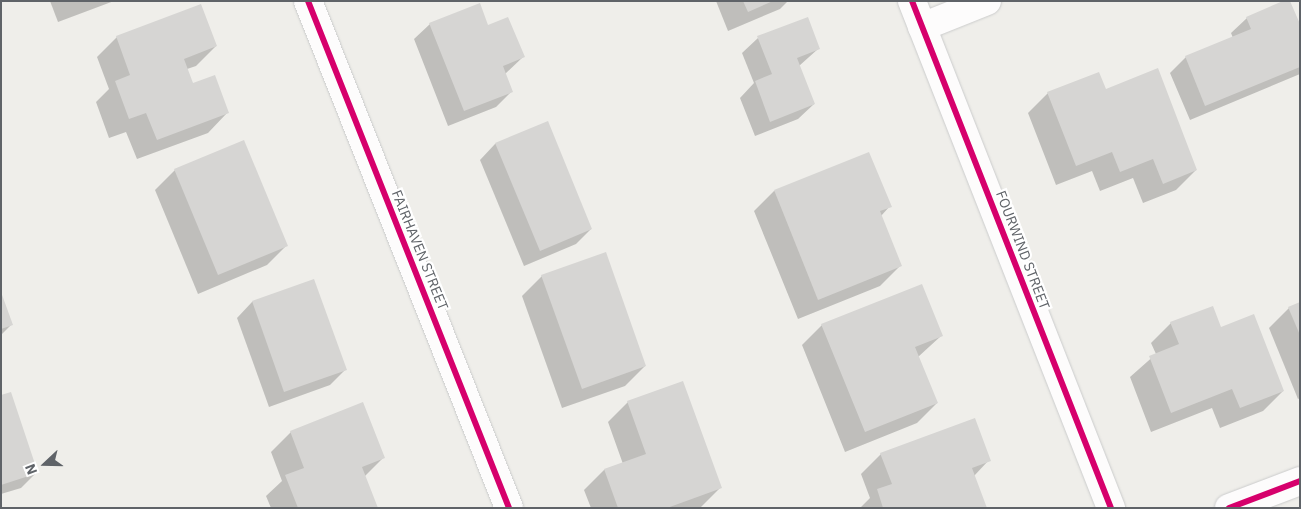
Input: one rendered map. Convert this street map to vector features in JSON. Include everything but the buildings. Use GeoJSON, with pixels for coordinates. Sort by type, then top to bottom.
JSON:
{"type":"FeatureCollection","features":[{"type":"Feature","properties":{"kind":"street","name":"FAIRHAVEN STREET"},"geometry":{"type":"LineString","coordinates":[[308,1],[509,508]]}},
{"type":"Feature","properties":{"kind":"street","name":"FOURWIND STREET"},"geometry":{"type":"LineString","coordinates":[[912,1],[1111,508]]}},
{"type":"Feature","properties":{"kind":"street"},"geometry":{"type":"LineString","coordinates":[[922,27],[987,1]]}},
{"type":"Feature","properties":{"kind":"street"},"geometry":{"type":"LineString","coordinates":[[1229,508],[1300,481]]}},
{"type":"Feature","properties":{"kind":"cycle path"},"geometry":{"type":"LineString","coordinates":[[308,1],[509,508]]}},
{"type":"Feature","properties":{"kind":"cycle path"},"geometry":{"type":"LineString","coordinates":[[912,1],[1111,508]]}},
{"type":"Feature","properties":{"kind":"cycle path"},"geometry":{"type":"LineString","coordinates":[[1229,508],[1300,481]]}}]}
